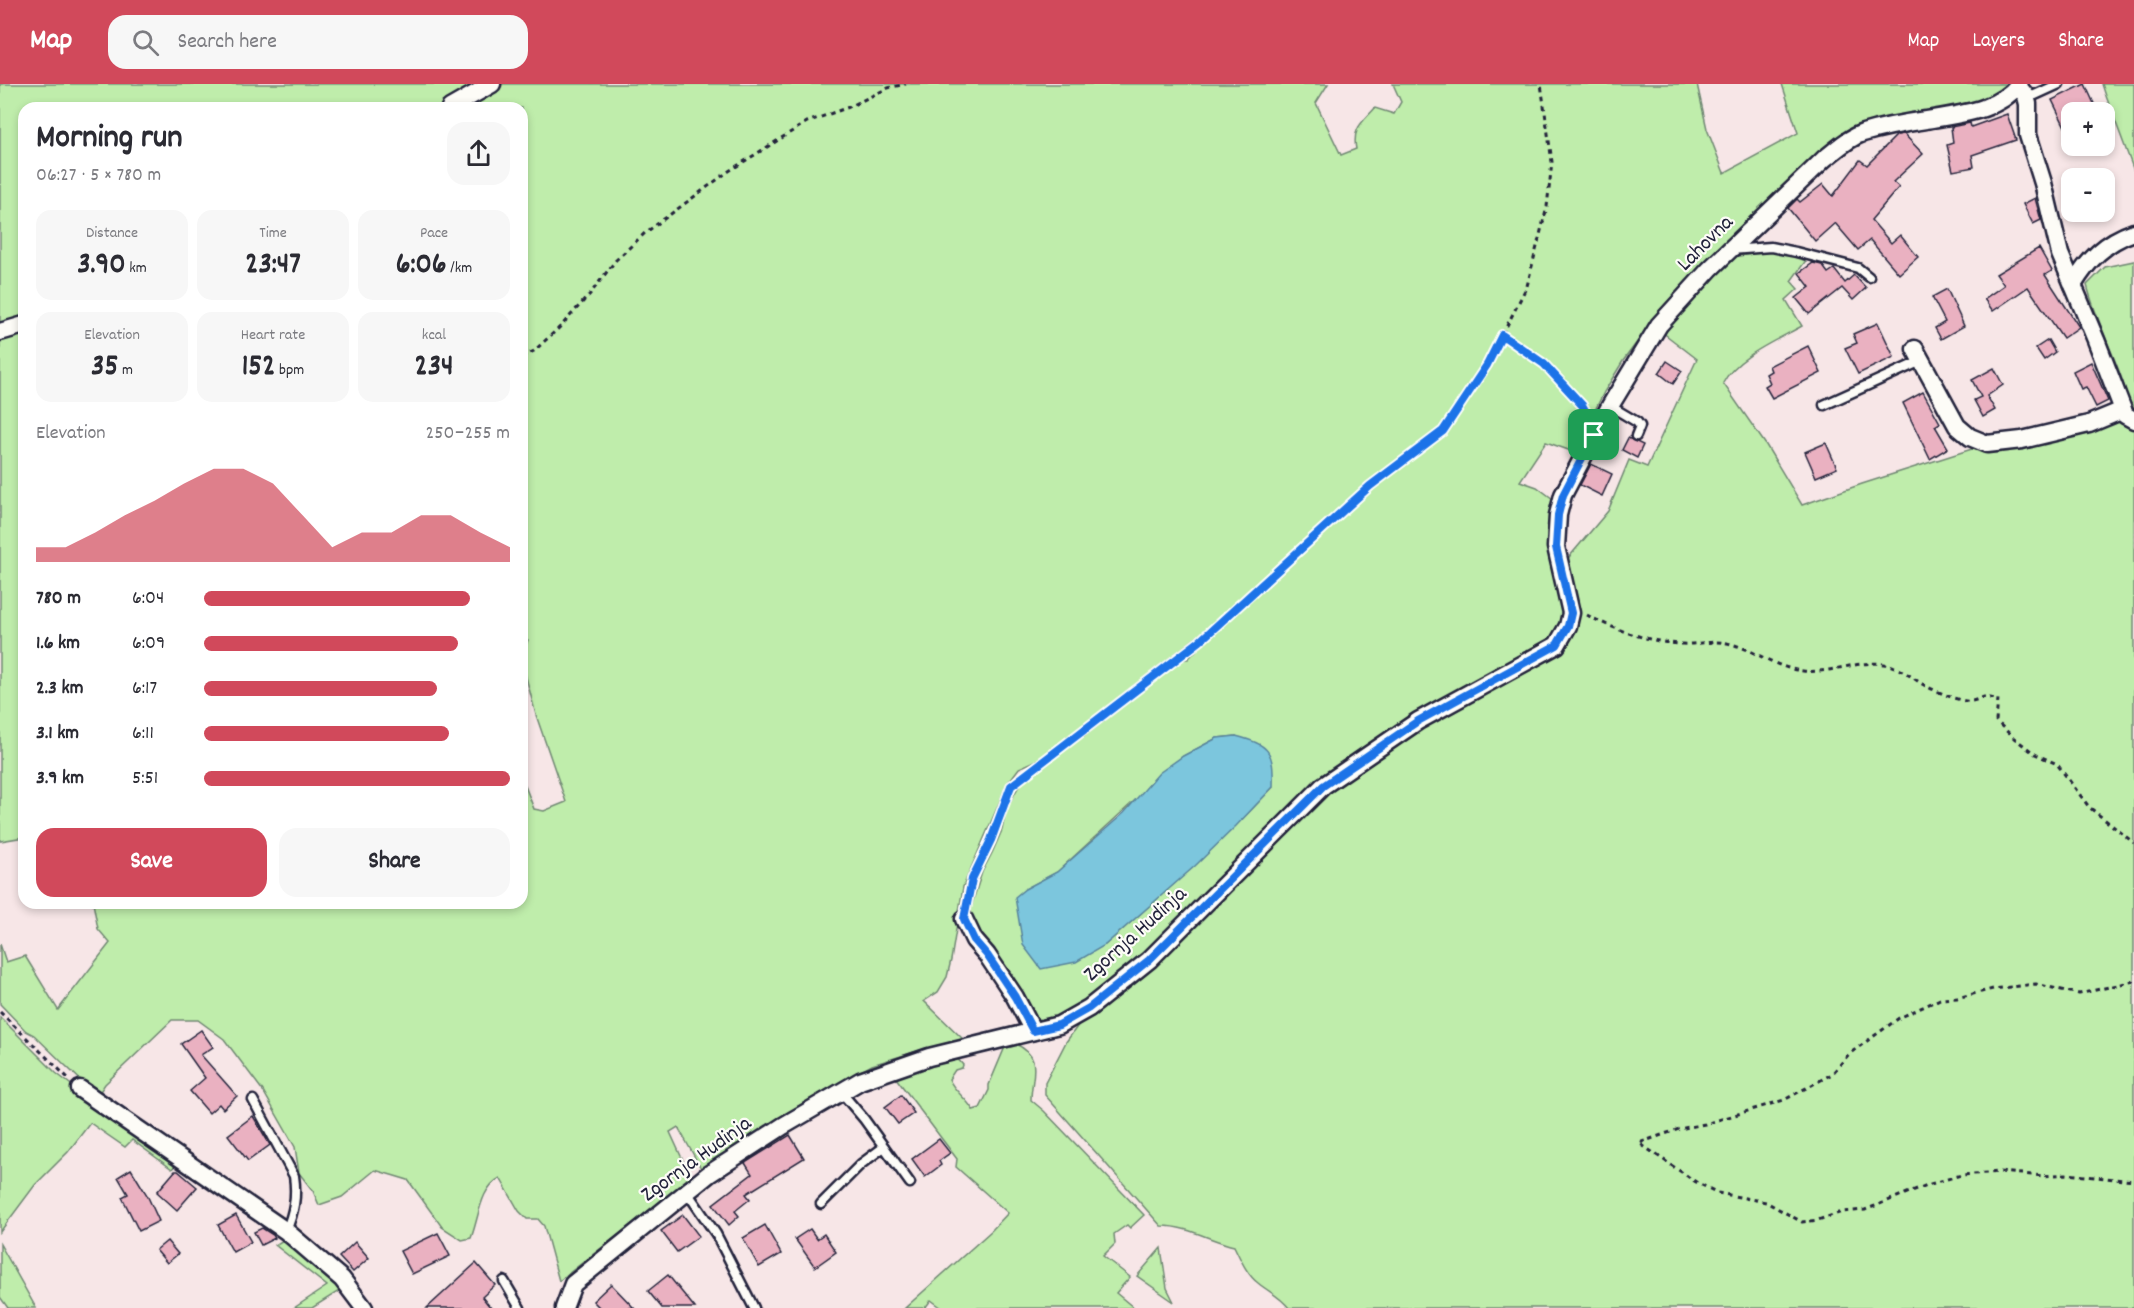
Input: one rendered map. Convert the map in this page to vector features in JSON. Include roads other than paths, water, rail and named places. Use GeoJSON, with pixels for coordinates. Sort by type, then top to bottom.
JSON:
{"type":"FeatureCollection","features":[{"type":"Feature","properties":{"kind":"street"},"geometry":{"type":"LineString","coordinates":[[460,102],[492,84]]}},
{"type":"Feature","properties":{"kind":"street"},"geometry":{"type":"LineString","coordinates":[[1918,355],[1957,426],[1970,437],[1987,444],[2022,440],[2128,415],[2060,254],[2043,183],[2028,135],[2028,104],[2021,89]]}},
{"type":"Feature","properties":{"kind":"street","name":"Lahovna"},"geometry":{"type":"LineString","coordinates":[[1571,613],[1556,547],[1558,515],[1563,495],[1610,406],[1659,325],[1731,250],[1824,159],[1860,134],[1922,120],[1973,112],[2007,98],[2021,89]]}},
{"type":"Feature","properties":{"kind":"street"},"geometry":{"type":"LineString","coordinates":[[2073,285],[2084,266],[2099,250],[2120,237],[2134,232]]}},
{"type":"Feature","properties":{"kind":"street"},"geometry":{"type":"LineString","coordinates":[[0,332],[18,326]]}},
{"type":"Feature","properties":{"kind":"street","name":"Zgornja Hudinja"},"geometry":{"type":"LineString","coordinates":[[564,1308],[573,1284],[709,1174],[840,1091],[860,1081],[929,1057],[1059,1025],[1089,1008],[1149,960],[1323,786],[1418,721],[1557,645],[1568,626],[1571,613]]}},
{"type":"Feature","properties":{"kind":"street"},"geometry":{"type":"LineString","coordinates":[[964,919],[974,940],[1015,997],[1033,1031]]}},
{"type":"Feature","properties":{"kind":"street"},"geometry":{"type":"LineString","coordinates":[[80,1089],[286,1231],[342,1278],[364,1308]]}},
{"type":"Feature","properties":{"kind":"lane"},"geometry":{"type":"LineString","coordinates":[[2021,89],[2035,95],[2059,84]]}},
{"type":"Feature","properties":{"kind":"lane"},"geometry":{"type":"LineString","coordinates":[[1731,250],[1771,248],[1796,252],[1858,268],[1869,277]]}},
{"type":"Feature","properties":{"kind":"lane"},"geometry":{"type":"LineString","coordinates":[[1824,405],[1918,355]]}},
{"type":"Feature","properties":{"kind":"lane"},"geometry":{"type":"LineString","coordinates":[[1610,406],[1637,422],[1640,426],[1636,436]]}},
{"type":"Feature","properties":{"kind":"lane"},"geometry":{"type":"LineString","coordinates":[[840,1091],[864,1119],[910,1183]]}},
{"type":"Feature","properties":{"kind":"lane"},"geometry":{"type":"LineString","coordinates":[[253,1100],[294,1176],[296,1189],[294,1212],[286,1231]]}},
{"type":"Feature","properties":{"kind":"lane"},"geometry":{"type":"LineString","coordinates":[[821,1204],[861,1164],[884,1147]]}},
{"type":"Feature","properties":{"kind":"lane"},"geometry":{"type":"LineString","coordinates":[[687,1192],[716,1234],[754,1308]]}},
{"type":"Feature","properties":{"kind":"lane"},"geometry":{"type":"LineString","coordinates":[[504,1281],[520,1308]]}},
{"type":"Feature","properties":{"kind":"water"},"geometry":{"type":"Polygon","coordinates":[[[1236,736],[1256,743],[1268,751],[1271,757],[1273,787],[1195,866],[1105,945],[1076,962],[1041,969],[1023,945],[1015,897],[1057,872],[1124,813],[1159,773],[1183,756],[1217,738],[1236,736]]]}}]}
